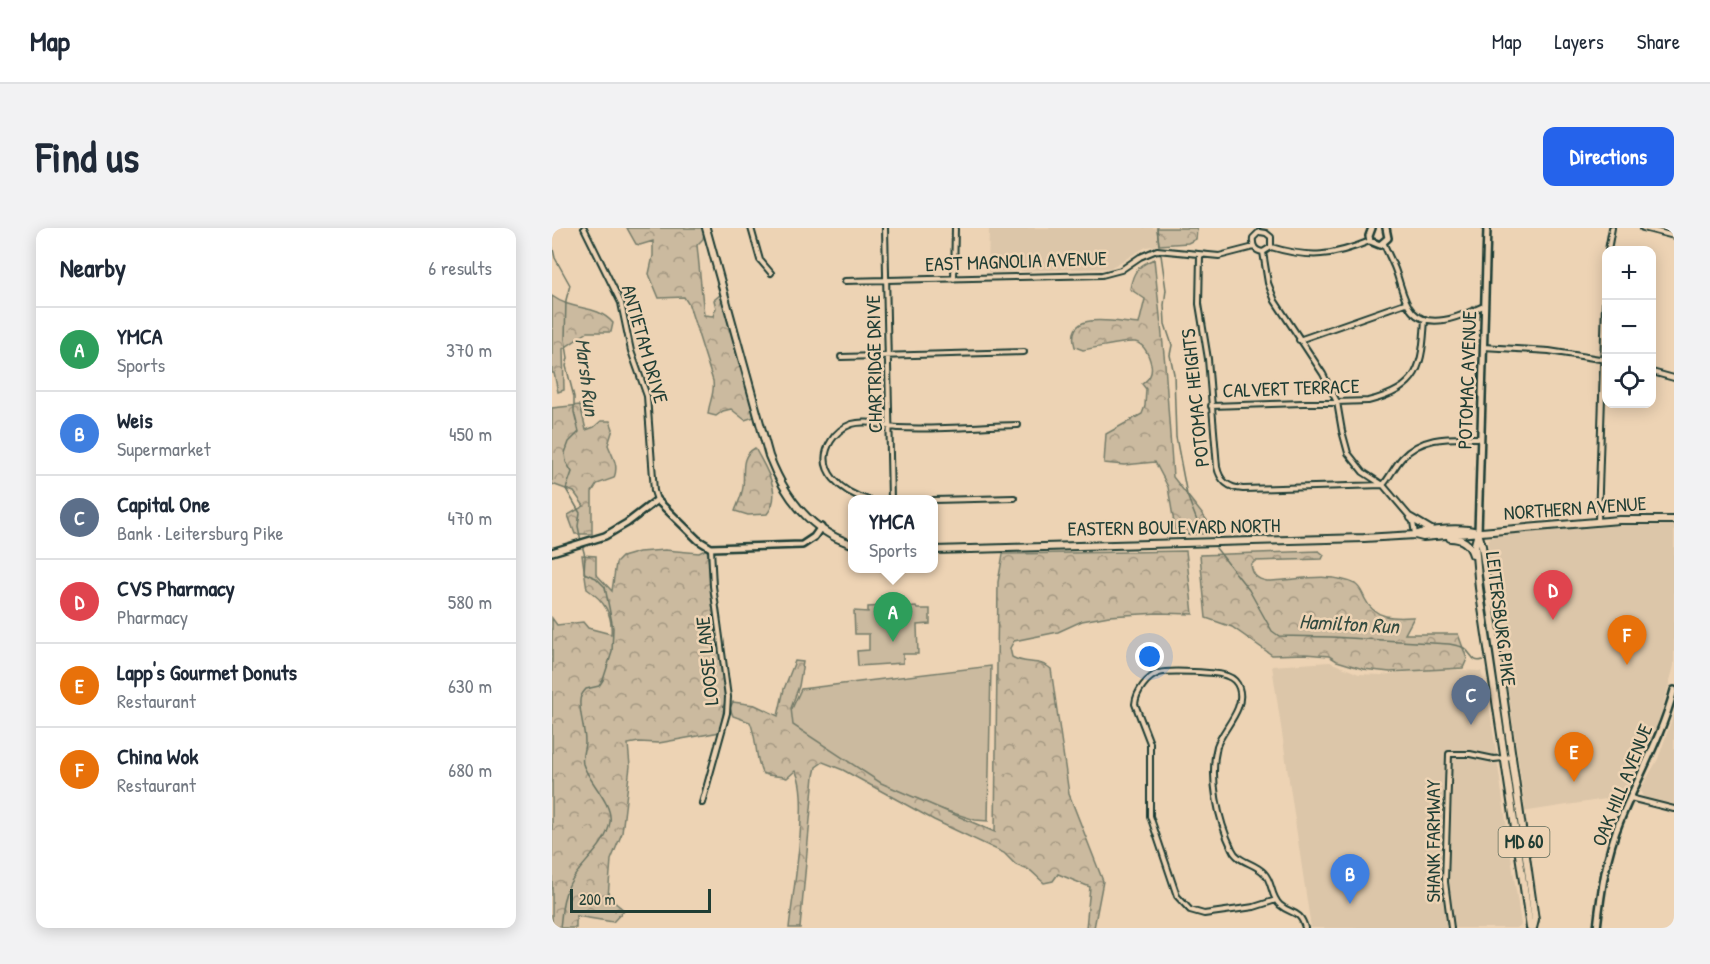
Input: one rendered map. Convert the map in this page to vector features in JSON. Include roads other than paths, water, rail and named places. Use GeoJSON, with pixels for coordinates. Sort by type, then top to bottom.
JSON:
{"type":"FeatureCollection","features":[{"type":"Feature","properties":{"kind":"main road"},"geometry":{"type":"LineString","coordinates":[[706,228],[774,470],[796,507],[831,534],[848,542]]}},
{"type":"Feature","properties":{"kind":"main road"},"geometry":{"type":"LineString","coordinates":[[1411,518],[1442,539],[1456,538],[1465,541],[1471,549],[1479,588]]}},
{"type":"Feature","properties":{"kind":"main road","name":"NORTHERN AVENUE"},"geometry":{"type":"LineString","coordinates":[[1478,533],[1598,521],[1674,520]]}},
{"type":"Feature","properties":{"kind":"main road","name":"EASTERN BOULEVARD NORTH"},"geometry":{"type":"LineString","coordinates":[[938,550],[1415,535],[1423,537],[1436,534],[1478,533]]}},
{"type":"Feature","properties":{"kind":"main road","name":"LEITERSBURG PIKE"},"geometry":{"type":"LineString","coordinates":[[1478,533],[1475,544],[1479,588],[1532,928]]}},
{"type":"Feature","properties":{"kind":"main road","name":"LEITERSBURG PIKE"},"geometry":{"type":"LineString","coordinates":[[1478,533],[1482,546],[1513,757],[1535,920],[1532,928]]}},
{"type":"Feature","properties":{"kind":"street","name":"ANTIETAM DRIVE"},"geometry":{"type":"LineString","coordinates":[[584,228],[621,303],[631,351],[647,396],[654,491],[657,501]]}},
{"type":"Feature","properties":{"kind":"street"},"geometry":{"type":"LineString","coordinates":[[751,228],[760,260],[771,273]]}},
{"type":"Feature","properties":{"kind":"street","name":"CHARTRIDGE DRIVE"},"geometry":{"type":"LineString","coordinates":[[885,228],[888,280],[891,495]]}},
{"type":"Feature","properties":{"kind":"street"},"geometry":{"type":"LineString","coordinates":[[954,279],[956,228]]}},
{"type":"Feature","properties":{"kind":"street"},"geometry":{"type":"LineString","coordinates":[[1372,228],[1369,236],[1376,245],[1383,244],[1388,238],[1388,229]]}},
{"type":"Feature","properties":{"kind":"street","name":"POTOMAC AVENUE"},"geometry":{"type":"LineString","coordinates":[[1478,533],[1487,228]]}},
{"type":"Feature","properties":{"kind":"street"},"geometry":{"type":"LineString","coordinates":[[1609,246],[1612,228]]}},
{"type":"Feature","properties":{"kind":"street"},"geometry":{"type":"LineString","coordinates":[[1643,228],[1674,236]]}},
{"type":"Feature","properties":{"kind":"street"},"geometry":{"type":"LineString","coordinates":[[1263,252],[1254,247],[1253,238],[1261,230],[1271,237],[1271,247]]}},
{"type":"Feature","properties":{"kind":"street"},"geometry":{"type":"LineString","coordinates":[[1263,252],[1271,247],[1289,252],[1317,255],[1341,251],[1370,240]]}},
{"type":"Feature","properties":{"kind":"street"},"geometry":{"type":"LineString","coordinates":[[1383,244],[1395,269],[1405,303],[1425,319],[1442,320],[1484,306]]}},
{"type":"Feature","properties":{"kind":"street","name":"EAST MAGNOLIA AVENUE"},"geometry":{"type":"LineString","coordinates":[[845,281],[1102,275],[1121,270],[1140,257],[1157,250],[1200,256],[1229,255],[1254,247]]}},
{"type":"Feature","properties":{"kind":"street"},"geometry":{"type":"LineString","coordinates":[[1263,252],[1268,284],[1275,301],[1323,374],[1337,402],[1348,453],[1363,472],[1383,485],[1411,518],[1415,535]]}},
{"type":"Feature","properties":{"kind":"street","name":"POTOMAC HEIGHTS"},"geometry":{"type":"LineString","coordinates":[[1200,256],[1199,304],[1208,359],[1218,474],[1230,487],[1243,489],[1383,485]]}},
{"type":"Feature","properties":{"kind":"street"},"geometry":{"type":"LineString","coordinates":[[1605,354],[1606,300]]}},
{"type":"Feature","properties":{"kind":"street"},"geometry":{"type":"LineString","coordinates":[[1299,340],[1405,303]]}},
{"type":"Feature","properties":{"kind":"street","name":"CALVERT TERRACE"},"geometry":{"type":"LineString","coordinates":[[1211,406],[1368,401],[1378,398],[1406,384],[1413,377],[1421,361],[1425,319]]}},
{"type":"Feature","properties":{"kind":"street"},"geometry":{"type":"LineString","coordinates":[[1483,347],[1549,351],[1602,359]]}},
{"type":"Feature","properties":{"kind":"street"},"geometry":{"type":"LineString","coordinates":[[841,357],[1024,352]]}},
{"type":"Feature","properties":{"kind":"street"},"geometry":{"type":"LineString","coordinates":[[1656,373],[1674,378]]}},
{"type":"Feature","properties":{"kind":"street"},"geometry":{"type":"LineString","coordinates":[[1598,521],[1603,408]]}},
{"type":"Feature","properties":{"kind":"street"},"geometry":{"type":"LineString","coordinates":[[855,495],[836,483],[827,468],[826,452],[833,437],[845,426],[861,422],[890,427],[1018,425]]}},
{"type":"Feature","properties":{"kind":"street"},"geometry":{"type":"LineString","coordinates":[[1383,485],[1400,460],[1424,442],[1440,438],[1480,438]]}},
{"type":"Feature","properties":{"kind":"street"},"geometry":{"type":"LineString","coordinates":[[938,500],[1014,498]]}},
{"type":"Feature","properties":{"kind":"street"},"geometry":{"type":"LineString","coordinates":[[552,552],[585,544],[616,530],[657,501],[698,540],[711,548],[802,545],[814,537],[821,527]]}},
{"type":"Feature","properties":{"kind":"street","name":"LOOSE LANE"},"geometry":{"type":"LineString","coordinates":[[702,803],[728,713],[728,697],[713,586],[711,548]]}},
{"type":"Feature","properties":{"kind":"street"},"geometry":{"type":"LineString","coordinates":[[1276,900],[1254,907],[1204,914],[1190,910],[1178,896],[1150,816],[1150,743],[1136,704],[1142,687],[1158,673],[1225,675],[1238,685],[1240,700],[1217,749],[1215,794],[1234,854],[1245,863],[1263,871],[1276,900],[1283,908],[1297,913],[1305,928]]}},
{"type":"Feature","properties":{"kind":"street","name":"OAK HILL AVENUE"},"geometry":{"type":"LineString","coordinates":[[1597,928],[1610,852],[1629,798],[1656,743],[1674,690]]}},
{"type":"Feature","properties":{"kind":"street","name":"SHANK FARMWAY"},"geometry":{"type":"LineString","coordinates":[[1450,928],[1445,882],[1449,754],[1504,758]]}},
{"type":"Feature","properties":{"kind":"street"},"geometry":{"type":"LineString","coordinates":[[1504,758],[1513,757]]}},
{"type":"Feature","properties":{"kind":"street"},"geometry":{"type":"LineString","coordinates":[[1629,798],[1674,809]]}},
{"type":"Feature","properties":{"kind":"waterway","name":"Hamilton Run"},"geometry":{"type":"LineString","coordinates":[[1157,228],[1159,245]]}},
{"type":"Feature","properties":{"kind":"waterway","name":"Marsh Run"},"geometry":{"type":"LineString","coordinates":[[552,245],[555,258],[570,285],[566,300],[565,339],[568,358],[566,366],[574,397],[574,412],[579,432],[569,442],[565,453],[566,462],[572,472],[566,489],[580,513],[578,526],[581,541]]}},
{"type":"Feature","properties":{"kind":"waterway","name":"Hamilton Run"},"geometry":{"type":"LineString","coordinates":[[1161,255],[1166,290],[1165,324],[1172,345],[1170,355],[1174,374],[1176,437],[1187,495],[1199,526],[1207,535]]}},
{"type":"Feature","properties":{"kind":"waterway","name":"Marsh Run"},"geometry":{"type":"LineString","coordinates":[[560,928],[567,888],[604,839],[610,822],[608,807],[583,764],[585,737],[580,706],[582,694],[586,689],[599,686],[603,680],[612,652],[613,628],[605,587],[596,578],[584,573],[585,556],[582,545]]}},
{"type":"Feature","properties":{"kind":"waterway","name":"Hamilton Run"},"geometry":{"type":"LineString","coordinates":[[1216,548],[1249,590],[1272,631],[1279,636],[1449,644],[1464,648],[1477,661],[1483,660]]}},
{"type":"Feature","properties":{"kind":"place","name":"CVS Pharmacy"},"geometry":{"type":"Point","coordinates":[1553,620]}},
{"type":"Feature","properties":{"kind":"place","name":"YMCA"},"geometry":{"type":"Point","coordinates":[893,642]}},
{"type":"Feature","properties":{"kind":"place","name":"China Wok"},"geometry":{"type":"Point","coordinates":[1627,665]}},
{"type":"Feature","properties":{"kind":"place","name":"Capital One"},"geometry":{"type":"Point","coordinates":[1471,725]}},
{"type":"Feature","properties":{"kind":"place","name":"Lapp's Gourmet Donuts"},"geometry":{"type":"Point","coordinates":[1574,782]}},
{"type":"Feature","properties":{"kind":"place","name":"Weis"},"geometry":{"type":"Point","coordinates":[1350,904]}}]}
